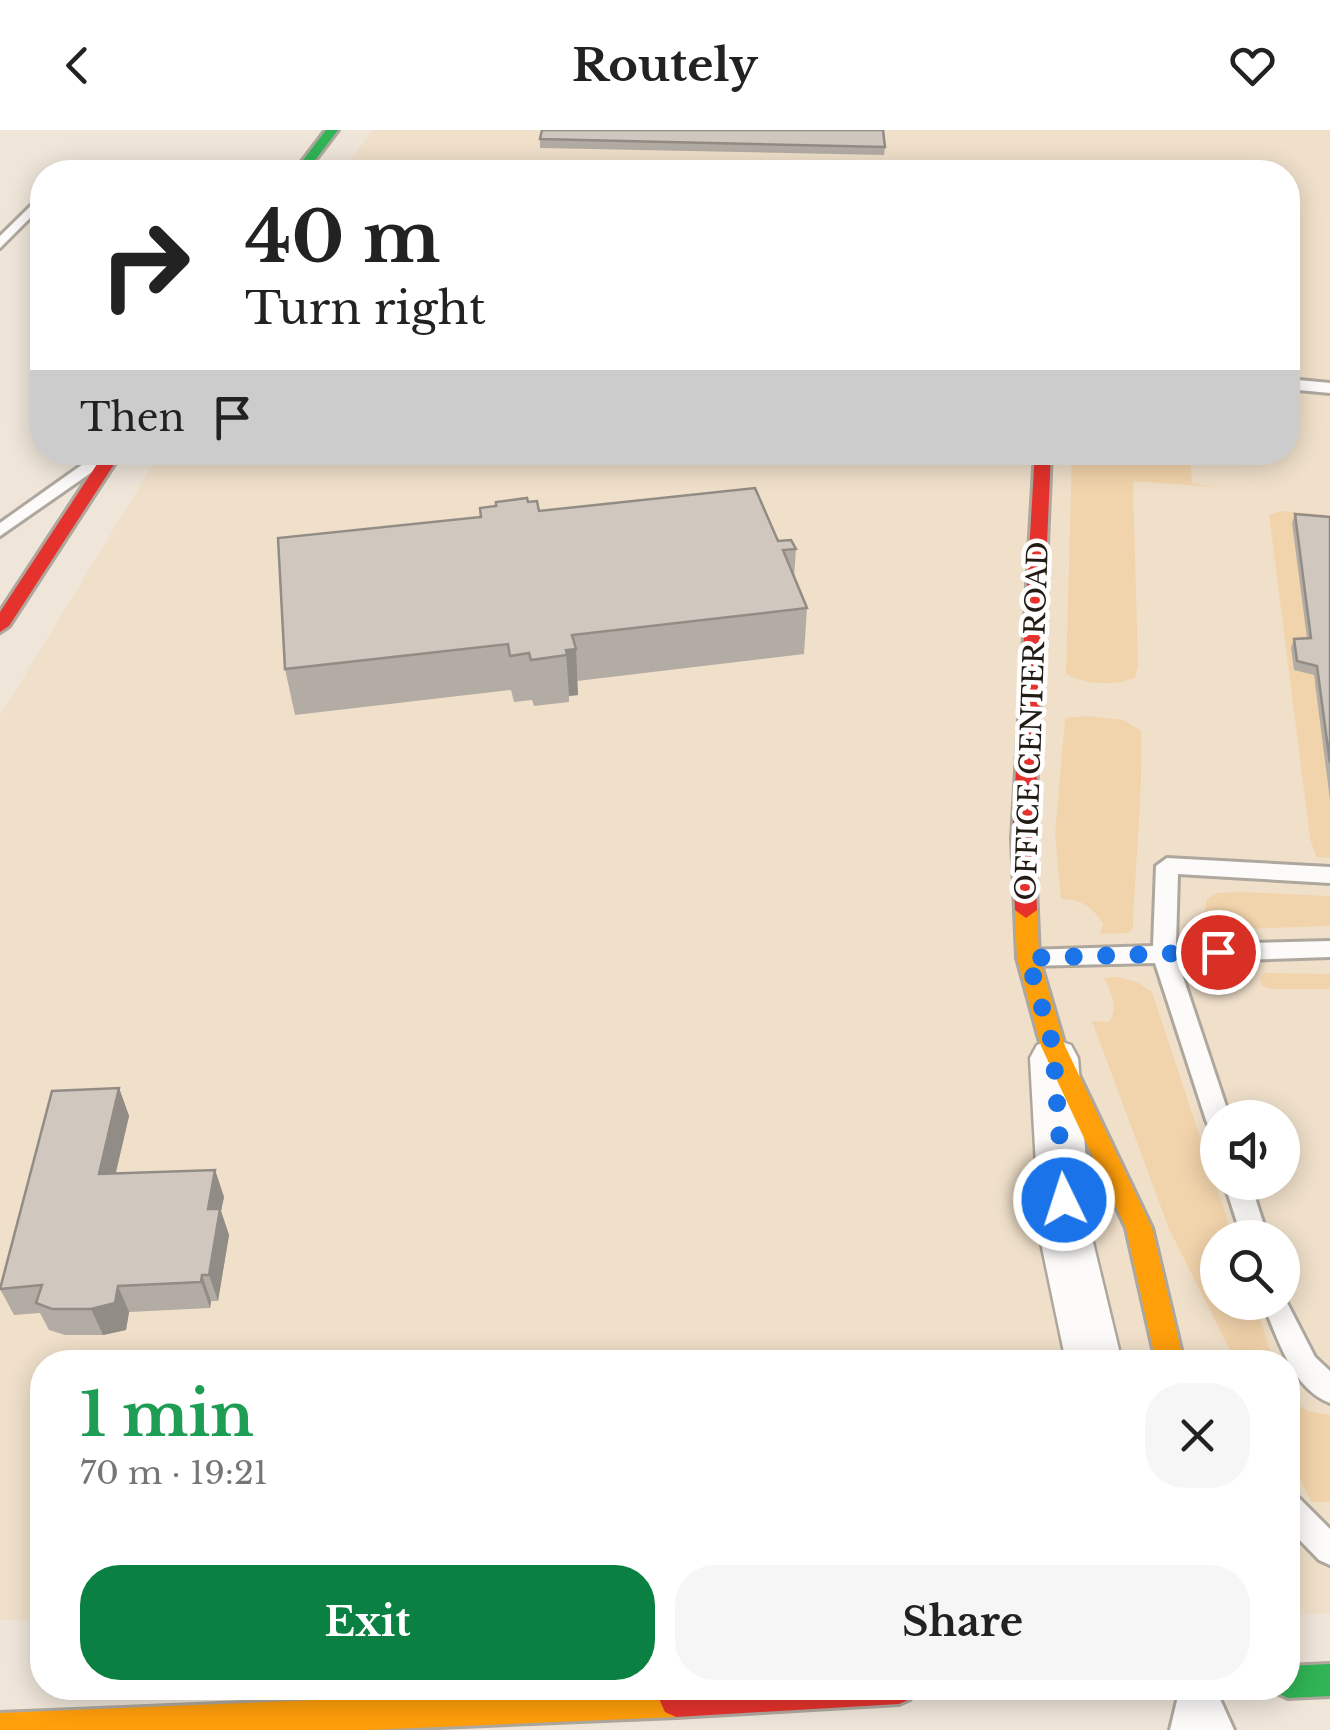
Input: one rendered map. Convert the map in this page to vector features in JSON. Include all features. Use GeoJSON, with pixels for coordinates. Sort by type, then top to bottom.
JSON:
{"type":"FeatureCollection","features":[{"type":"Feature","properties":{"kind":"street"},"geometry":{"type":"LineString","coordinates":[[309,160],[332,130]]}},
{"type":"Feature","properties":{"kind":"street"},"geometry":{"type":"LineString","coordinates":[[0,626],[105,465]]}},
{"type":"Feature","properties":{"kind":"street","name":"OFFICE CENTER ROAD"},"geometry":{"type":"LineString","coordinates":[[1041,465],[1023,838],[1028,958],[1053,1046],[1139,1228],[1167,1350]]}},
{"type":"Feature","properties":{"kind":"street","name":"OFFICE CENTER ROAD"},"geometry":{"type":"LineString","coordinates":[[1053,1046],[1066,1238],[1091,1350]]}},
{"type":"Feature","properties":{"kind":"street"},"geometry":{"type":"LineString","coordinates":[[1300,1681],[1330,1680]]}},
{"type":"Feature","properties":{"kind":"street"},"geometry":{"type":"LineString","coordinates":[[0,1729],[694,1700]]}},
{"type":"Feature","properties":{"kind":"lane"},"geometry":{"type":"LineString","coordinates":[[0,244],[30,213]]}},
{"type":"Feature","properties":{"kind":"lane"},"geometry":{"type":"LineString","coordinates":[[1300,385],[1330,388]]}},
{"type":"Feature","properties":{"kind":"lane"},"geometry":{"type":"LineString","coordinates":[[0,531],[26,515],[86,465]]}},
{"type":"Feature","properties":{"kind":"lane"},"geometry":{"type":"LineString","coordinates":[[1211,1100],[1164,954],[1167,866],[1330,876]]}},
{"type":"Feature","properties":{"kind":"lane"},"geometry":{"type":"LineString","coordinates":[[1028,958],[1330,949]]}},
{"type":"Feature","properties":{"kind":"lane"},"geometry":{"type":"LineString","coordinates":[[1139,1228],[1195,1350]]}},
{"type":"Feature","properties":{"kind":"lane"},"geometry":{"type":"LineString","coordinates":[[1066,1238],[1068,1350]]}},
{"type":"Feature","properties":{"kind":"lane"},"geometry":{"type":"LineString","coordinates":[[1284,1320],[1298,1350]]}},
{"type":"Feature","properties":{"kind":"lane"},"geometry":{"type":"LineString","coordinates":[[1300,1354],[1306,1366],[1330,1390]]}},
{"type":"Feature","properties":{"kind":"lane"},"geometry":{"type":"LineString","coordinates":[[1300,1520],[1330,1550]]}},
{"type":"Feature","properties":{"kind":"lane"},"geometry":{"type":"LineString","coordinates":[[1186,1730],[1194,1700]]}},
{"type":"Feature","properties":{"kind":"lane"},"geometry":{"type":"LineString","coordinates":[[1203,1700],[1218,1730]]}},
{"type":"Feature","properties":{"kind":"lane"},"geometry":{"type":"LineString","coordinates":[[592,1706],[763,1728]]}},
{"type":"Feature","properties":{"kind":"shaded area"},"geometry":{"type":"Polygon","coordinates":[[[373,130],[1330,130],[1330,1613],[1300,1614],[1300,1350],[30,1350],[30,1621],[0,1620],[0,716],[153,465],[1300,465],[1300,160],[350,160],[373,130]]]}},
{"type":"Feature","properties":{"kind":"shaded area"},"geometry":{"type":"Polygon","coordinates":[[[1072,465],[1191,465],[1192,483],[1214,487],[1133,481],[1138,666],[1135,678],[1091,682],[1066,674],[1072,465]]]}},
{"type":"Feature","properties":{"kind":"shaded area"},"geometry":{"type":"Polygon","coordinates":[[[1280,511],[1330,515],[1330,858],[1316,857],[1310,838],[1269,515],[1280,511]]]}},
{"type":"Feature","properties":{"kind":"shaded area"},"geometry":{"type":"Polygon","coordinates":[[[1065,718],[1123,720],[1141,731],[1133,928],[1128,933],[1100,934],[1103,924],[1091,909],[1080,902],[1061,899],[1055,834],[1065,718]]]}},
{"type":"Feature","properties":{"kind":"shaded area"},"geometry":{"type":"Polygon","coordinates":[[[1217,893],[1330,896],[1330,926],[1240,929],[1209,922],[1205,911],[1207,899],[1217,893]]]}},
{"type":"Feature","properties":{"kind":"shaded area"},"geometry":{"type":"Polygon","coordinates":[[[1264,973],[1330,974],[1330,989],[1270,989],[1262,986],[1260,979],[1264,973]]]}},
{"type":"Feature","properties":{"kind":"shaded area"},"geometry":{"type":"Polygon","coordinates":[[[1104,978],[1137,982],[1152,992],[1200,1137],[1200,1200],[1221,1200],[1227,1220],[1200,1220],[1200,1291],[1169,1229],[1092,1021],[1109,1022],[1114,1005],[1104,978]]]}},
{"type":"Feature","properties":{"kind":"shaded area"},"geometry":{"type":"Polygon","coordinates":[[[1215,1320],[1260,1320],[1270,1350],[1230,1350],[1215,1320]]]}},
{"type":"Feature","properties":{"kind":"shaded area"},"geometry":{"type":"Polygon","coordinates":[[[1300,1405],[1307,1411],[1330,1415],[1330,1502],[1312,1502],[1300,1480],[1300,1405]]]}},
{"type":"Feature","properties":{"kind":"building"},"geometry":{"type":"Polygon","coordinates":[[[542,130],[883,130],[885,147],[540,139],[542,130]]]}},
{"type":"Feature","properties":{"kind":"building"},"geometry":{"type":"Polygon","coordinates":[[[755,488],[778,541],[791,540],[796,549],[783,550],[807,608],[572,635],[576,649],[566,650],[567,655],[531,660],[529,653],[510,656],[508,644],[285,669],[278,538],[481,517],[480,508],[527,498],[528,502],[537,501],[539,511],[755,488]]]}},
{"type":"Feature","properties":{"kind":"building"},"geometry":{"type":"Polygon","coordinates":[[[1295,514],[1330,517],[1330,763],[1317,666],[1297,661],[1294,639],[1311,638],[1295,514]]]}},
{"type":"Feature","properties":{"kind":"building"},"geometry":{"type":"Polygon","coordinates":[[[119,1088],[99,1174],[215,1170],[208,1209],[220,1209],[209,1275],[202,1275],[201,1282],[118,1286],[115,1303],[91,1309],[52,1309],[36,1303],[42,1285],[0,1289],[52,1091],[119,1088]]]}},
{"type":"Feature","properties":{"kind":"traffic: fast"},"geometry":{"type":"LineString","coordinates":[[309,160],[332,130]]}},
{"type":"Feature","properties":{"kind":"traffic: fast"},"geometry":{"type":"LineString","coordinates":[[1300,1681],[1330,1680]]}},
{"type":"Feature","properties":{"kind":"traffic: slow"},"geometry":{"type":"LineString","coordinates":[[1026,910],[1028,958],[1053,1046],[1139,1228],[1167,1350]]}},
{"type":"Feature","properties":{"kind":"traffic: slow"},"geometry":{"type":"LineString","coordinates":[[0,1729],[676,1701]]}},
{"type":"Feature","properties":{"kind":"traffic: jam"},"geometry":{"type":"LineString","coordinates":[[0,626],[105,465]]}},
{"type":"Feature","properties":{"kind":"traffic: jam"},"geometry":{"type":"LineString","coordinates":[[1026,910],[1023,838],[1042,465]]}},
{"type":"Feature","properties":{"kind":"traffic: jam"},"geometry":{"type":"LineString","coordinates":[[676,1701],[693,1700]]}},
{"type":"Feature","properties":{"kind":"route"},"geometry":{"type":"LineString","coordinates":[[1064,1200],[1053,1046],[1028,958],[1218,952]]}}]}
